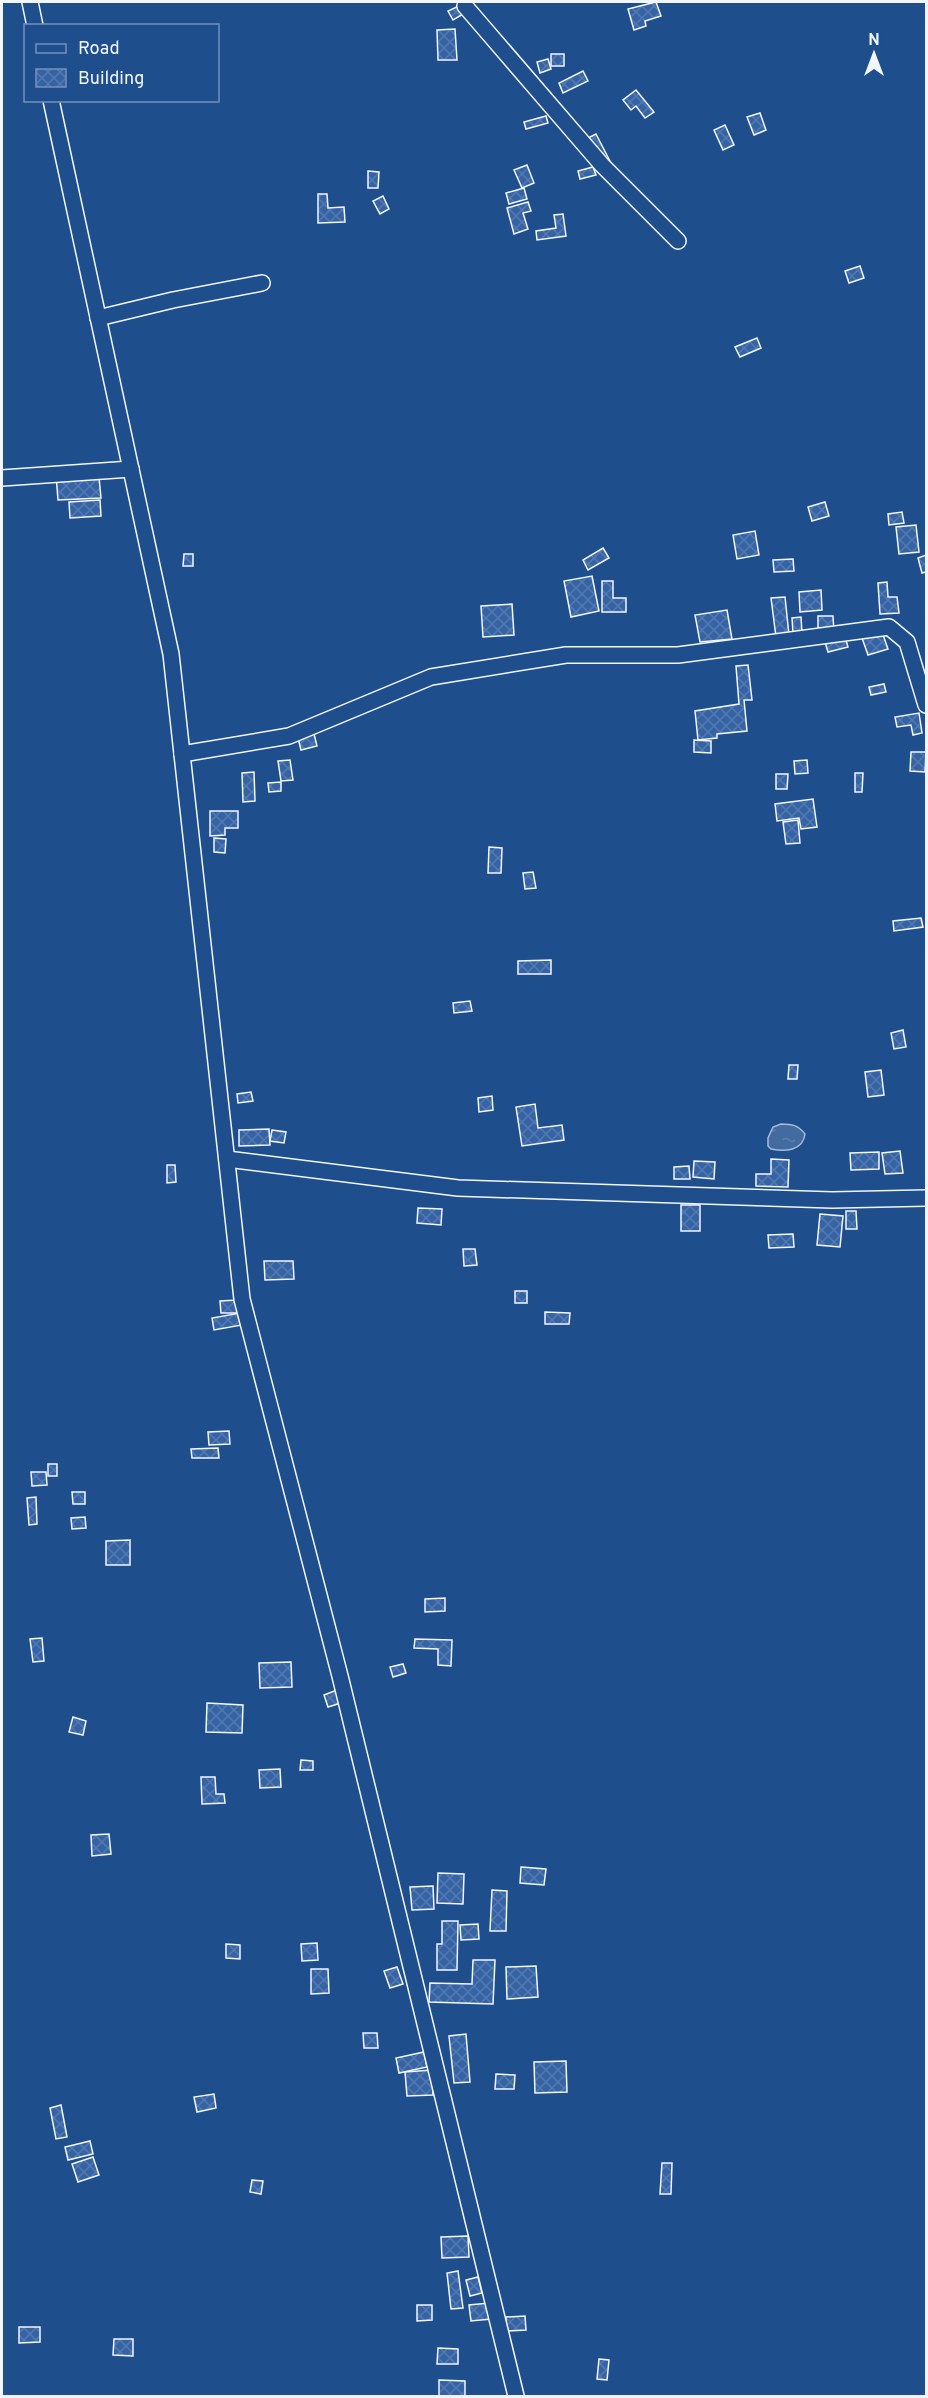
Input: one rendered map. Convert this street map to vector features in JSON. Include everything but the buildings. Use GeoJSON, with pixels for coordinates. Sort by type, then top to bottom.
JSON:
{"type":"FeatureCollection","features":[{"type":"Feature","properties":{"kind":"street"},"geometry":{"type":"LineString","coordinates":[[30,2],[35,24]]}},
{"type":"Feature","properties":{"kind":"street"},"geometry":{"type":"LineString","coordinates":[[465,3],[602,165],[678,241]]}},
{"type":"Feature","properties":{"kind":"street"},"geometry":{"type":"LineString","coordinates":[[51,102],[171,654],[242,1299],[340,1676],[516,2397]]}},
{"type":"Feature","properties":{"kind":"street"},"geometry":{"type":"LineString","coordinates":[[98,318],[173,300],[262,283]]}},
{"type":"Feature","properties":{"kind":"street"},"geometry":{"type":"LineString","coordinates":[[2,478],[131,469]]}},
{"type":"Feature","properties":{"kind":"street"},"geometry":{"type":"LineString","coordinates":[[182,754],[289,736],[431,677],[566,655],[678,655],[889,627],[907,642],[927,705]]}},
{"type":"Feature","properties":{"kind":"street"},"geometry":{"type":"LineString","coordinates":[[227,1159],[458,1188],[832,1200],[927,1198]]}},
{"type":"Feature","properties":{"kind":"water"},"geometry":{"type":"Polygon","coordinates":[[[781,1124],[794,1126],[805,1134],[801,1144],[787,1150],[771,1149],[768,1146],[768,1138],[773,1127],[781,1124]]]}}]}
